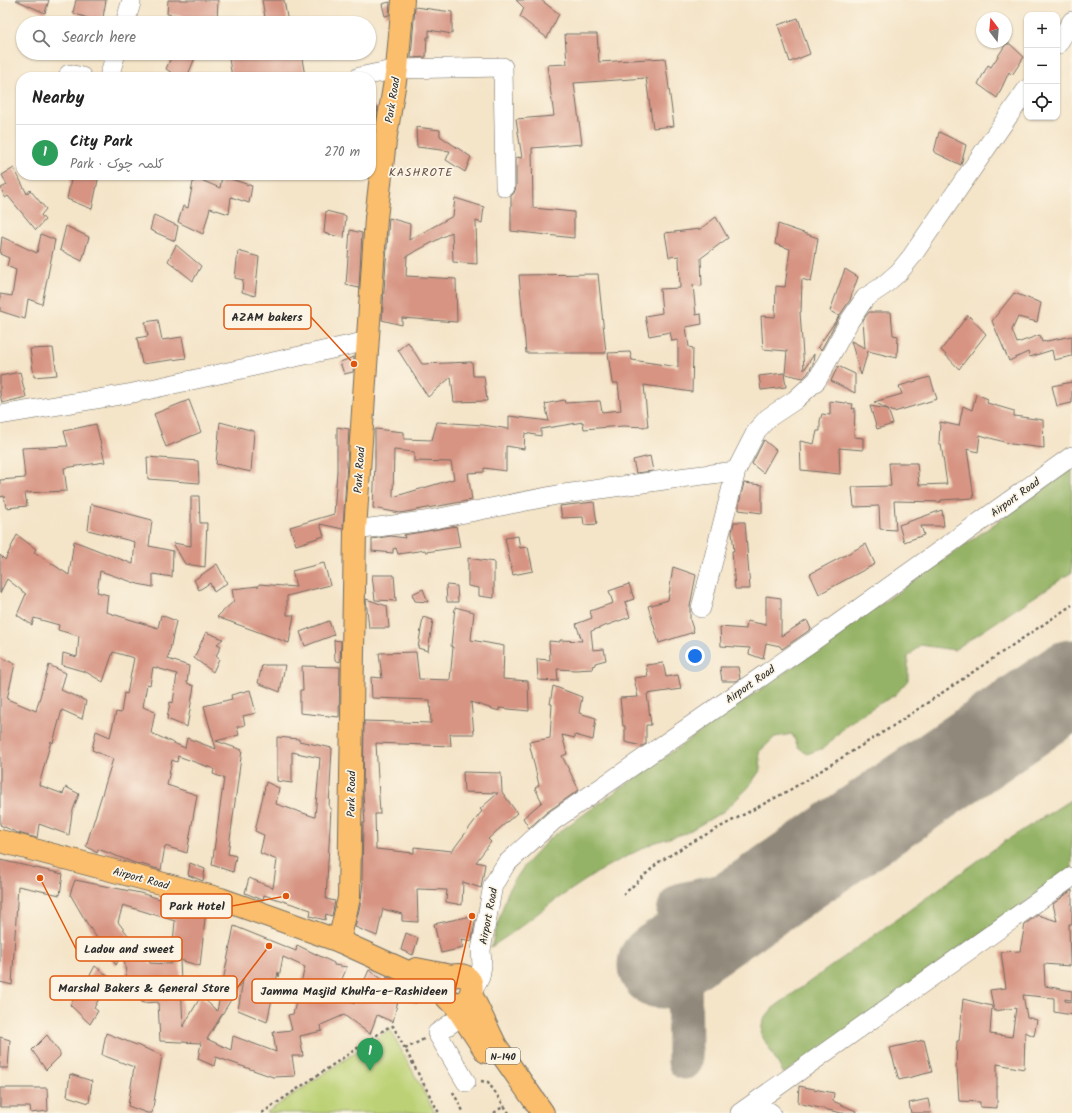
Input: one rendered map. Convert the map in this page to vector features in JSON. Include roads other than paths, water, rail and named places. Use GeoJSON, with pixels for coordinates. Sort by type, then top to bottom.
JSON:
{"type":"FeatureCollection","features":[{"type":"Feature","properties":{"kind":"main road","name":"Park Road"},"geometry":{"type":"LineString","coordinates":[[339,941],[349,898],[355,530],[376,218],[385,141],[397,70],[403,0]]}},
{"type":"Feature","properties":{"kind":"main road","name":"Airport Road"},"geometry":{"type":"LineString","coordinates":[[0,841],[221,899],[339,941],[391,964],[456,996]]}},
{"type":"Feature","properties":{"kind":"main road","name":"N-140"},"geometry":{"type":"LineString","coordinates":[[456,996],[526,1113]]}},
{"type":"Feature","properties":{"kind":"main road","name":"N-140"},"geometry":{"type":"LineString","coordinates":[[456,996],[496,1046],[543,1113]]}},
{"type":"Feature","properties":{"kind":"street"},"geometry":{"type":"LineString","coordinates":[[127,16],[131,4]]}},
{"type":"Feature","properties":{"kind":"street"},"geometry":{"type":"LineString","coordinates":[[1060,40],[1072,21]]}},
{"type":"Feature","properties":{"kind":"street"},"geometry":{"type":"LineString","coordinates":[[110,72],[114,60]]}},
{"type":"Feature","properties":{"kind":"street"},"geometry":{"type":"LineString","coordinates":[[376,74],[397,70],[503,67],[505,187]]}},
{"type":"Feature","properties":{"kind":"street"},"geometry":{"type":"LineString","coordinates":[[701,608],[736,472],[756,430],[768,418],[795,400],[817,380],[850,320],[866,298],[899,272],[912,256],[1024,93]]}},
{"type":"Feature","properties":{"kind":"street"},"geometry":{"type":"LineString","coordinates":[[0,415],[133,393],[368,341]]}},
{"type":"Feature","properties":{"kind":"street","name":"Airport Road"},"geometry":{"type":"LineString","coordinates":[[456,996],[480,977],[482,965],[481,950],[493,885],[506,864],[553,821],[829,630],[1072,456]]}},
{"type":"Feature","properties":{"kind":"street"},"geometry":{"type":"LineString","coordinates":[[355,530],[424,521],[557,495],[671,479],[736,472]]}},
{"type":"Feature","properties":{"kind":"street"},"geometry":{"type":"LineString","coordinates":[[748,1108],[1072,877]]}},
{"type":"Feature","properties":{"kind":"street","name":"Airport Road"},"geometry":{"type":"LineString","coordinates":[[456,996],[481,950]]}},
{"type":"Feature","properties":{"kind":"street"},"geometry":{"type":"LineString","coordinates":[[456,996],[437,1033],[466,1082]]}},
{"type":"Feature","properties":{"kind":"street"},"geometry":{"type":"LineString","coordinates":[[748,1108],[771,1113]]}},
{"type":"Feature","properties":{"kind":"place","name":"AZAM bakers"},"geometry":{"type":"Point","coordinates":[354,364]}},
{"type":"Feature","properties":{"kind":"place","name":"Ladou and sweet"},"geometry":{"type":"Point","coordinates":[40,878]}},
{"type":"Feature","properties":{"kind":"place","name":"Park Hotel"},"geometry":{"type":"Point","coordinates":[286,896]}},
{"type":"Feature","properties":{"kind":"place","name":"Jamma Masjid Khulfa-e-Rashideen"},"geometry":{"type":"Point","coordinates":[472,916]}},
{"type":"Feature","properties":{"kind":"place","name":"Marshal Bakers & General Store"},"geometry":{"type":"Point","coordinates":[269,946]}},
{"type":"Feature","properties":{"kind":"place","name":"City Park"},"geometry":{"type":"Point","coordinates":[370,1071]}},
{"type":"Feature","properties":{"kind":"district","name":"KASHROTE"},"geometry":{"type":"Point","coordinates":[421,172]}}]}
